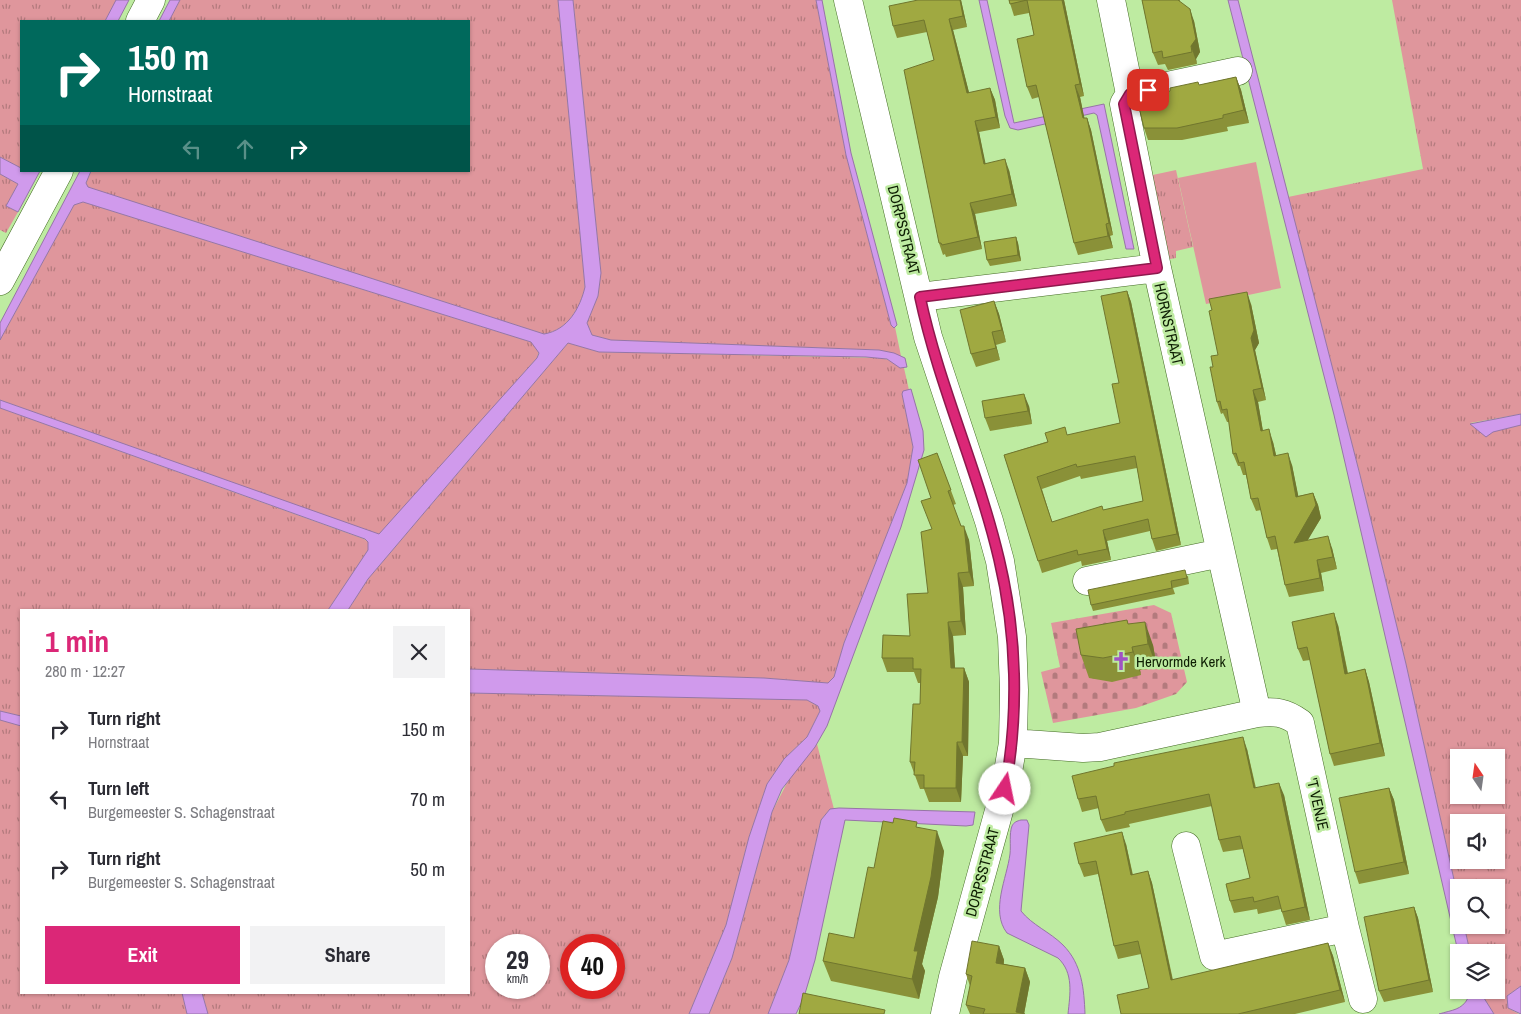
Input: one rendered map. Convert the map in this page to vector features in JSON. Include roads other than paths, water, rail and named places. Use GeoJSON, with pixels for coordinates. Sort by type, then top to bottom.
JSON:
{"type":"FeatureCollection","features":[{"type":"Feature","properties":{"kind":"street"},"geometry":{"type":"LineString","coordinates":[[141,20],[151,0]]}},
{"type":"Feature","properties":{"kind":"street","name":"DORPSSTRAAT"},"geometry":{"type":"LineString","coordinates":[[848,0],[937,365],[989,521],[1000,560],[1012,637],[1013,743],[1005,789],[953,977],[945,1014]]}},
{"type":"Feature","properties":{"kind":"street"},"geometry":{"type":"LineString","coordinates":[[1111,0],[1130,94],[1124,104],[1157,268]]}},
{"type":"Feature","properties":{"kind":"street"},"geometry":{"type":"LineString","coordinates":[[1130,94],[1238,71]]}},
{"type":"Feature","properties":{"kind":"street"},"geometry":{"type":"LineString","coordinates":[[0,281],[58,172]]}},
{"type":"Feature","properties":{"kind":"street","name":"HORNSTRAAT"},"geometry":{"type":"LineString","coordinates":[[920,297],[1157,268],[1257,713]]}},
{"type":"Feature","properties":{"kind":"street"},"geometry":{"type":"LineString","coordinates":[[1087,582],[1221,553]]}},
{"type":"Feature","properties":{"kind":"street","name":"'T VENJE"},"geometry":{"type":"LineString","coordinates":[[1013,743],[1083,748],[1100,747],[1257,713],[1276,711],[1289,716],[1300,723],[1345,928]]}},
{"type":"Feature","properties":{"kind":"street"},"geometry":{"type":"LineString","coordinates":[[1186,846],[1214,956],[1345,928],[1363,999]]}},
{"type":"Feature","properties":{"kind":"place","name":"Hervormde Kerk"},"geometry":{"type":"Point","coordinates":[1121,661]}}]}
